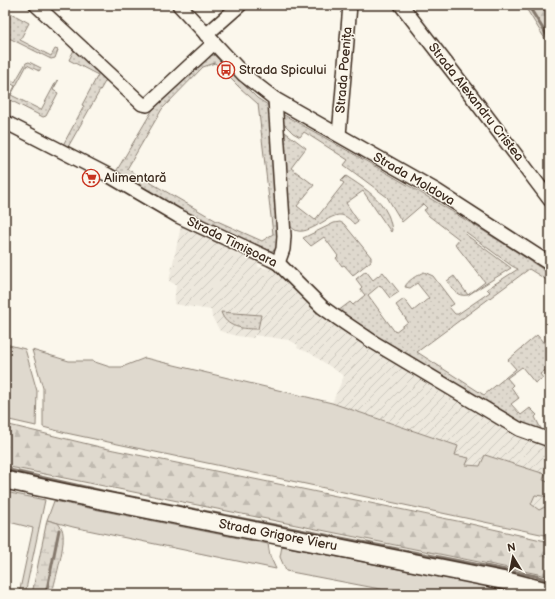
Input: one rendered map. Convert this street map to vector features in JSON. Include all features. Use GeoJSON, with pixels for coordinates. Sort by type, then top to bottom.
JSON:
{"type":"FeatureCollection","features":[{"type":"Feature","properties":{"kind":"main road","name":"Strada Grigore Vieru"},"geometry":{"type":"LineString","coordinates":[[5,480],[504,580],[550,592]]}},
{"type":"Feature","properties":{"kind":"street"},"geometry":{"type":"LineString","coordinates":[[36,5],[142,104],[147,105],[240,5]]}},
{"type":"Feature","properties":{"kind":"street","name":"Strada Moldova"},"geometry":{"type":"LineString","coordinates":[[179,5],[244,75],[275,99],[436,191],[550,264]]}},
{"type":"Feature","properties":{"kind":"street","name":"Strada Poenița"},"geometry":{"type":"LineString","coordinates":[[339,135],[350,5]]}},
{"type":"Feature","properties":{"kind":"street","name":"Strada Alexandru Cristea"},"geometry":{"type":"LineString","coordinates":[[401,5],[550,200]]}},
{"type":"Feature","properties":{"kind":"street"},"geometry":{"type":"LineString","coordinates":[[275,99],[284,236],[283,249],[278,263]]}},
{"type":"Feature","properties":{"kind":"street","name":"Strada Timișoara"},"geometry":{"type":"LineString","coordinates":[[5,122],[108,176],[178,216],[246,246],[278,263],[322,307],[336,318],[519,429],[550,440]]}},
{"type":"Feature","properties":{"kind":"shaded area"},"geometry":{"type":"Polygon","coordinates":[[[181,226],[196,233],[211,235],[258,260],[258,267],[272,269],[550,446],[550,483],[543,480],[545,474],[485,455],[480,466],[466,464],[469,458],[455,455],[458,446],[332,403],[344,376],[310,353],[297,348],[298,345],[289,340],[254,335],[254,338],[237,336],[220,331],[212,317],[211,310],[174,304],[176,285],[169,281],[181,226]]]}},
{"type":"Feature","properties":{"kind":"shaded area"},"geometry":{"type":"Polygon","coordinates":[[[535,495],[550,497],[550,505],[540,510],[531,504],[535,495]]]}},
{"type":"Feature","properties":{"kind":"green space"},"geometry":{"type":"Polygon","coordinates":[[[524,5],[550,5],[550,47],[524,5]]]}},
{"type":"Feature","properties":{"kind":"green space"},"geometry":{"type":"Polygon","coordinates":[[[5,10],[29,23],[20,40],[51,56],[55,49],[58,50],[55,58],[51,59],[5,36],[5,10]]]}},
{"type":"Feature","properties":{"kind":"green space"},"geometry":{"type":"Polygon","coordinates":[[[75,48],[107,78],[68,147],[63,145],[84,106],[82,105],[98,75],[69,60],[75,48]]]}},
{"type":"Feature","properties":{"kind":"green space"},"geometry":{"type":"Polygon","coordinates":[[[214,55],[257,98],[268,105],[270,110],[281,245],[276,250],[271,251],[196,220],[118,175],[117,170],[159,99],[206,57],[214,55]],[[215,63],[203,67],[162,109],[127,169],[215,220],[262,241],[273,234],[258,104],[215,63]]]}},
{"type":"Feature","properties":{"kind":"green space"},"geometry":{"type":"Polygon","coordinates":[[[29,62],[41,68],[39,71],[27,65],[11,95],[41,110],[57,80],[58,81],[53,90],[58,93],[46,116],[43,117],[8,99],[15,86],[5,80],[6,77],[15,82],[26,63],[29,62]]]}},
{"type":"Feature","properties":{"kind":"green space"},"geometry":{"type":"Polygon","coordinates":[[[284,115],[452,211],[550,274],[550,282],[529,269],[417,352],[484,395],[516,369],[508,360],[537,335],[550,350],[550,367],[540,374],[543,378],[535,383],[522,367],[507,378],[513,385],[511,387],[519,398],[511,404],[521,415],[530,408],[537,415],[535,417],[543,433],[550,428],[550,433],[546,436],[530,430],[504,416],[384,345],[337,314],[329,306],[331,304],[338,311],[350,302],[353,305],[365,295],[360,289],[362,287],[356,279],[366,271],[373,280],[383,272],[399,292],[390,298],[380,285],[368,295],[395,332],[408,322],[396,305],[404,299],[413,311],[429,298],[417,283],[410,288],[405,287],[415,276],[424,272],[433,276],[454,304],[449,307],[455,314],[458,314],[490,292],[487,289],[518,269],[466,232],[465,234],[511,268],[468,295],[485,282],[455,244],[459,239],[429,216],[424,210],[427,208],[423,204],[402,222],[387,197],[344,165],[348,160],[304,132],[300,137],[293,133],[282,122],[284,115]]]}},
{"type":"Feature","properties":{"kind":"green space"},"geometry":{"type":"Polygon","coordinates":[[[281,129],[306,148],[291,168],[314,185],[297,206],[315,220],[344,183],[341,181],[346,176],[370,192],[385,209],[389,217],[392,230],[391,232],[363,191],[346,203],[358,221],[354,224],[348,218],[341,215],[328,219],[306,230],[299,231],[293,229],[288,222],[281,129]]]}},
{"type":"Feature","properties":{"kind":"green space"},"geometry":{"type":"Polygon","coordinates":[[[340,222],[344,224],[371,257],[371,261],[353,275],[344,265],[342,266],[336,258],[338,256],[324,237],[311,246],[303,238],[334,223],[340,222]]]}},
{"type":"Feature","properties":{"kind":"green space"},"geometry":{"type":"Polygon","coordinates":[[[454,276],[468,295],[458,294],[447,281],[454,276]]]}},
{"type":"Feature","properties":{"kind":"green space"},"geometry":{"type":"Polygon","coordinates":[[[221,312],[261,315],[258,329],[241,328],[231,324],[223,317],[221,312]]]}},
{"type":"Feature","properties":{"kind":"green space"},"geometry":{"type":"Polygon","coordinates":[[[5,344],[25,349],[37,391],[36,426],[5,419],[5,344]]]}},
{"type":"Feature","properties":{"kind":"green space"},"geometry":{"type":"Polygon","coordinates":[[[32,350],[69,361],[92,361],[110,367],[122,367],[145,358],[332,403],[458,446],[455,455],[469,458],[466,465],[480,466],[485,455],[545,474],[543,480],[550,483],[550,497],[535,495],[531,504],[539,510],[550,505],[550,536],[43,427],[43,388],[32,350]]]}},
{"type":"Feature","properties":{"kind":"green space"},"geometry":{"type":"Polygon","coordinates":[[[5,424],[104,448],[462,522],[550,542],[550,578],[538,574],[5,466],[5,424]]]}},
{"type":"Feature","properties":{"kind":"green space"},"geometry":{"type":"Polygon","coordinates":[[[5,492],[45,500],[25,594],[19,594],[33,528],[5,521],[5,492]]]}},
{"type":"Feature","properties":{"kind":"green space"},"geometry":{"type":"Polygon","coordinates":[[[54,501],[268,544],[270,556],[276,569],[73,527],[47,520],[54,501]]]}},
{"type":"Feature","properties":{"kind":"green space"},"geometry":{"type":"Polygon","coordinates":[[[47,520],[58,523],[62,529],[63,543],[60,561],[52,594],[32,594],[47,520]]]}},
{"type":"Feature","properties":{"kind":"green space"},"geometry":{"type":"Polygon","coordinates":[[[282,546],[513,590],[527,594],[406,594],[286,571],[280,557],[282,546]]]}},
{"type":"Feature","properties":{"kind":"waterway"},"geometry":{"type":"LineString","coordinates":[[528,5],[550,40]]}},
{"type":"Feature","properties":{"kind":"waterway"},"geometry":{"type":"LineString","coordinates":[[5,469],[116,494],[536,576],[550,581]]}},
{"type":"Feature","properties":{"kind":"waterway"},"geometry":{"type":"LineString","coordinates":[[46,594],[59,530]]}},
{"type":"Feature","properties":{"kind":"place","name":"Strada Spicului"},"geometry":{"type":"Point","coordinates":[226,70]}},
{"type":"Feature","properties":{"kind":"place","name":"Alimentară"},"geometry":{"type":"Point","coordinates":[91,178]}}]}
